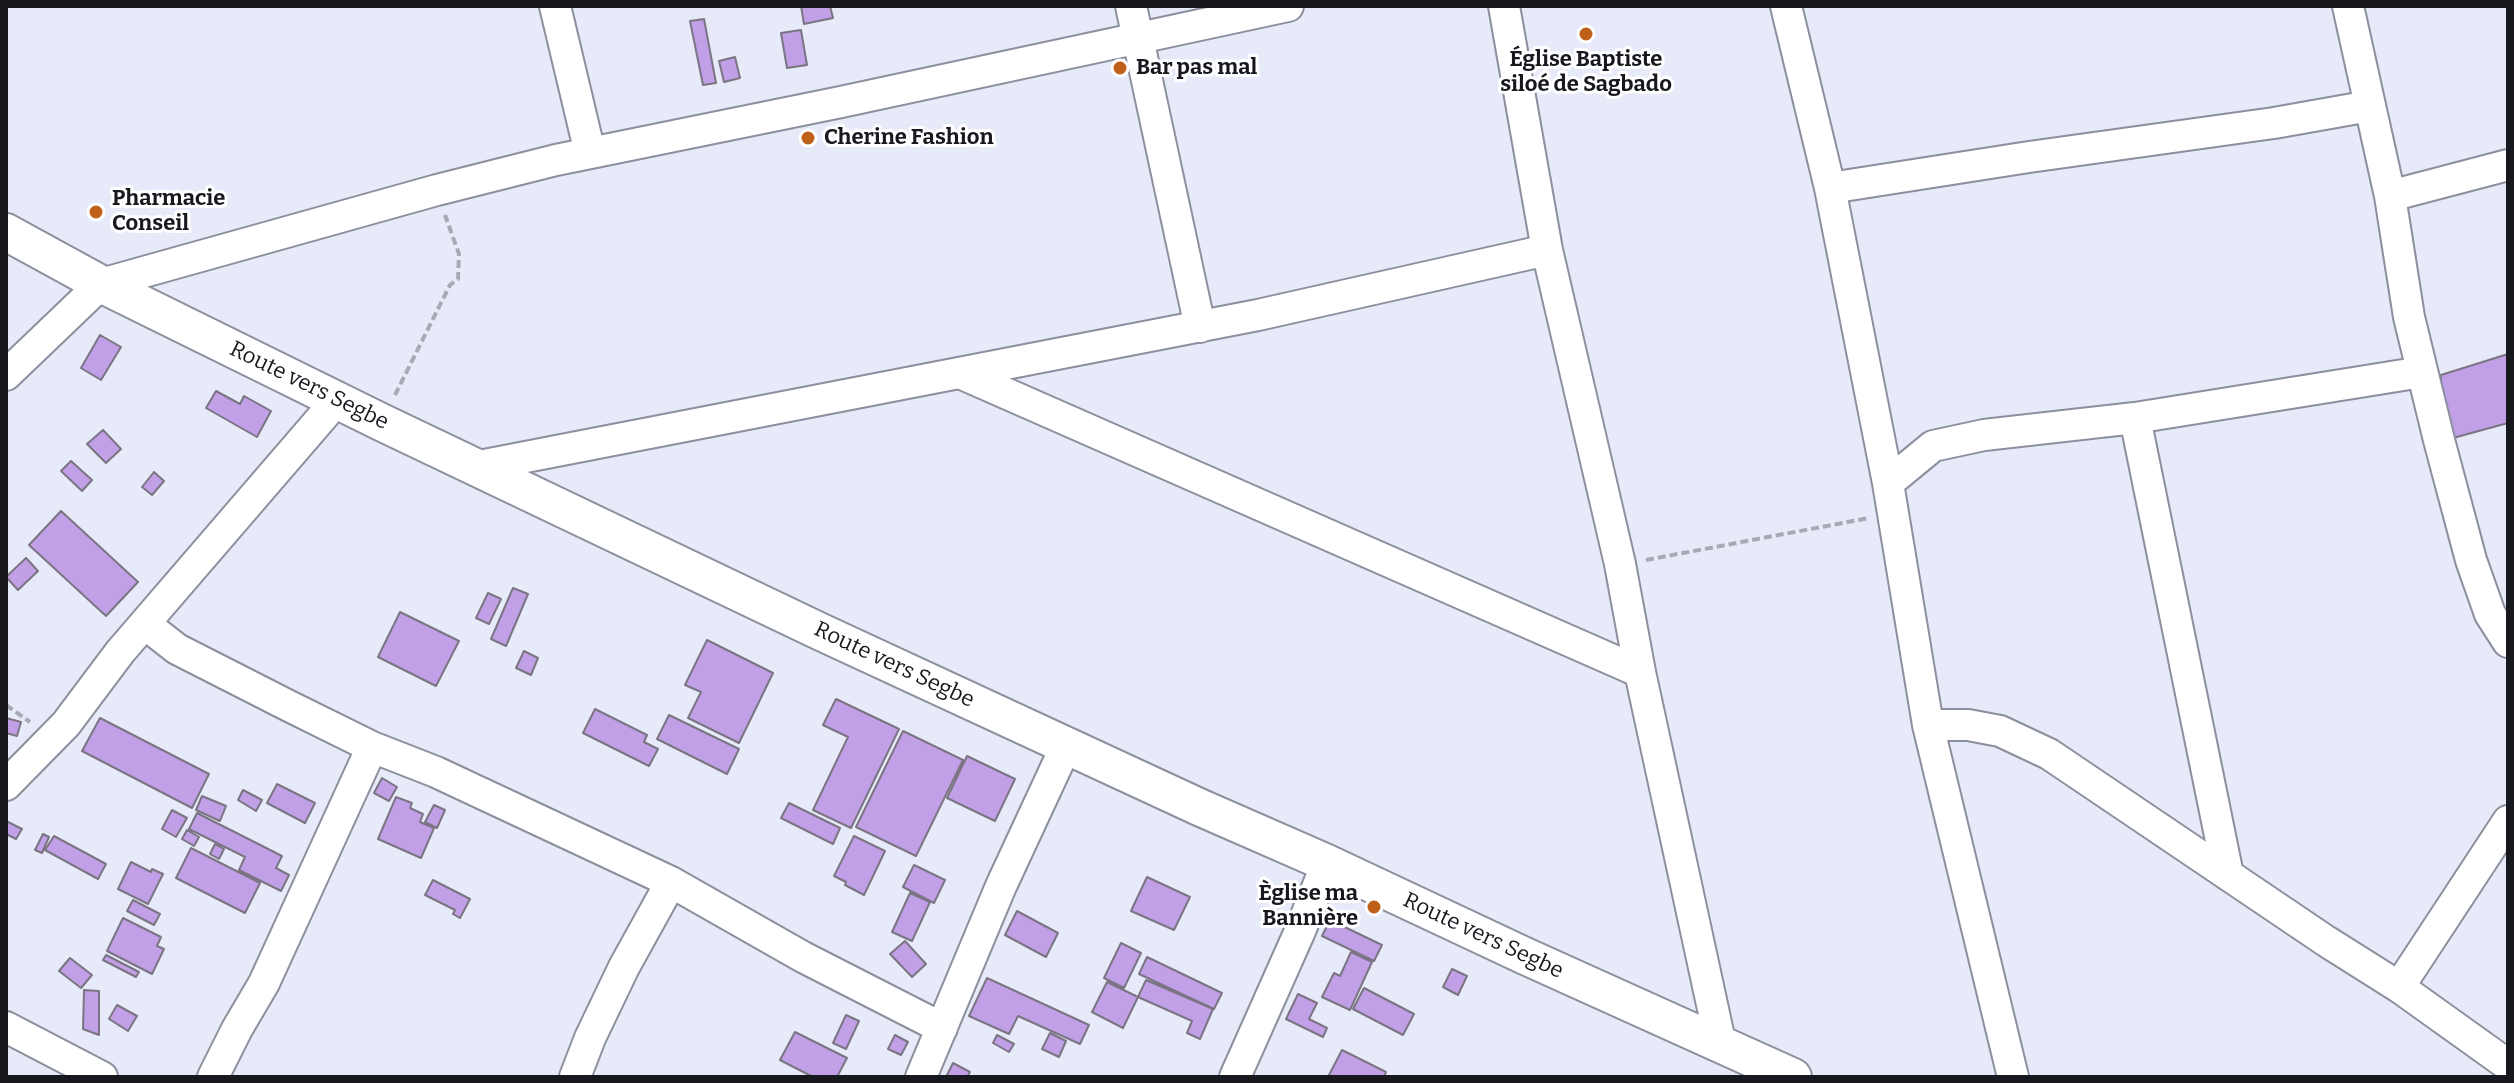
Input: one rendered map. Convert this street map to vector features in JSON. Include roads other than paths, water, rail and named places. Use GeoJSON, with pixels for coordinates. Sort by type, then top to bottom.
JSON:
{"type":"FeatureCollection","features":[{"type":"Feature","properties":{"kind":"main road","name":"Route vers Segbe"},"geometry":{"type":"LineString","coordinates":[[6,232],[101,284],[381,422],[834,638],[1793,1077]]}},
{"type":"Feature","properties":{"kind":"street"},"geometry":{"type":"LineString","coordinates":[[555,6],[590,153]]}},
{"type":"Feature","properties":{"kind":"street"},"geometry":{"type":"LineString","coordinates":[[1131,6],[1200,327]]}},
{"type":"Feature","properties":{"kind":"street"},"geometry":{"type":"LineString","coordinates":[[6,375],[101,284],[437,190],[590,153],[1288,6]]}},
{"type":"Feature","properties":{"kind":"street"},"geometry":{"type":"LineString","coordinates":[[1504,6],[1547,250],[1620,564],[1640,672],[1721,1046]]}},
{"type":"Feature","properties":{"kind":"street"},"geometry":{"type":"LineString","coordinates":[[1786,6],[1830,188],[1888,483],[1928,725],[2013,1077]]}},
{"type":"Feature","properties":{"kind":"street"},"geometry":{"type":"LineString","coordinates":[[2348,6],[2390,196],[2409,317],[2422,372],[2471,560],[2490,614],[2508,642]]}},
{"type":"Feature","properties":{"kind":"street"},"geometry":{"type":"LineString","coordinates":[[1830,188],[2370,106]]}},
{"type":"Feature","properties":{"kind":"street"},"geometry":{"type":"LineString","coordinates":[[2390,196],[2508,165]]}},
{"type":"Feature","properties":{"kind":"street"},"geometry":{"type":"LineString","coordinates":[[474,467],[1200,327],[1547,250]]}},
{"type":"Feature","properties":{"kind":"street"},"geometry":{"type":"LineString","coordinates":[[1888,483],[1933,446],[1984,435],[2135,418],[2422,372]]}},
{"type":"Feature","properties":{"kind":"street"},"geometry":{"type":"LineString","coordinates":[[962,374],[1640,672]]}},
{"type":"Feature","properties":{"kind":"street"},"geometry":{"type":"LineString","coordinates":[[6,785],[66,724],[120,652],[337,400]]}},
{"type":"Feature","properties":{"kind":"street"},"geometry":{"type":"LineString","coordinates":[[2135,418],[2228,875]]}},
{"type":"Feature","properties":{"kind":"street"},"geometry":{"type":"LineString","coordinates":[[145,624],[177,649],[372,747],[436,772],[671,882],[803,957],[942,1028]]}},
{"type":"Feature","properties":{"kind":"street"},"geometry":{"type":"LineString","coordinates":[[1928,725],[1968,725],[2000,731],[2049,754],[2399,987],[2508,1065]]}},
{"type":"Feature","properties":{"kind":"street"},"geometry":{"type":"LineString","coordinates":[[921,1077],[1001,886],[1067,744]]}},
{"type":"Feature","properties":{"kind":"street"},"geometry":{"type":"LineString","coordinates":[[213,1077],[264,983],[372,747]]}},
{"type":"Feature","properties":{"kind":"street"},"geometry":{"type":"LineString","coordinates":[[2399,987],[2508,821]]}},
{"type":"Feature","properties":{"kind":"street"},"geometry":{"type":"LineString","coordinates":[[1235,1077],[1327,863]]}},
{"type":"Feature","properties":{"kind":"street"},"geometry":{"type":"LineString","coordinates":[[575,1077],[624,967],[671,882]]}},
{"type":"Feature","properties":{"kind":"street"},"geometry":{"type":"LineString","coordinates":[[6,1027],[102,1077]]}},
{"type":"Feature","properties":{"kind":"place","name":"Église Baptiste siloé de Sagbado"},"geometry":{"type":"Point","coordinates":[1586,34]}},
{"type":"Feature","properties":{"kind":"place","name":"Bar pas mal"},"geometry":{"type":"Point","coordinates":[1120,68]}},
{"type":"Feature","properties":{"kind":"place","name":"Cherine Fashion"},"geometry":{"type":"Point","coordinates":[808,138]}},
{"type":"Feature","properties":{"kind":"place","name":"Pharmacie Conseil"},"geometry":{"type":"Point","coordinates":[96,212]}},
{"type":"Feature","properties":{"kind":"place","name":"Èglise ma Bannière"},"geometry":{"type":"Point","coordinates":[1374,907]}}]}
